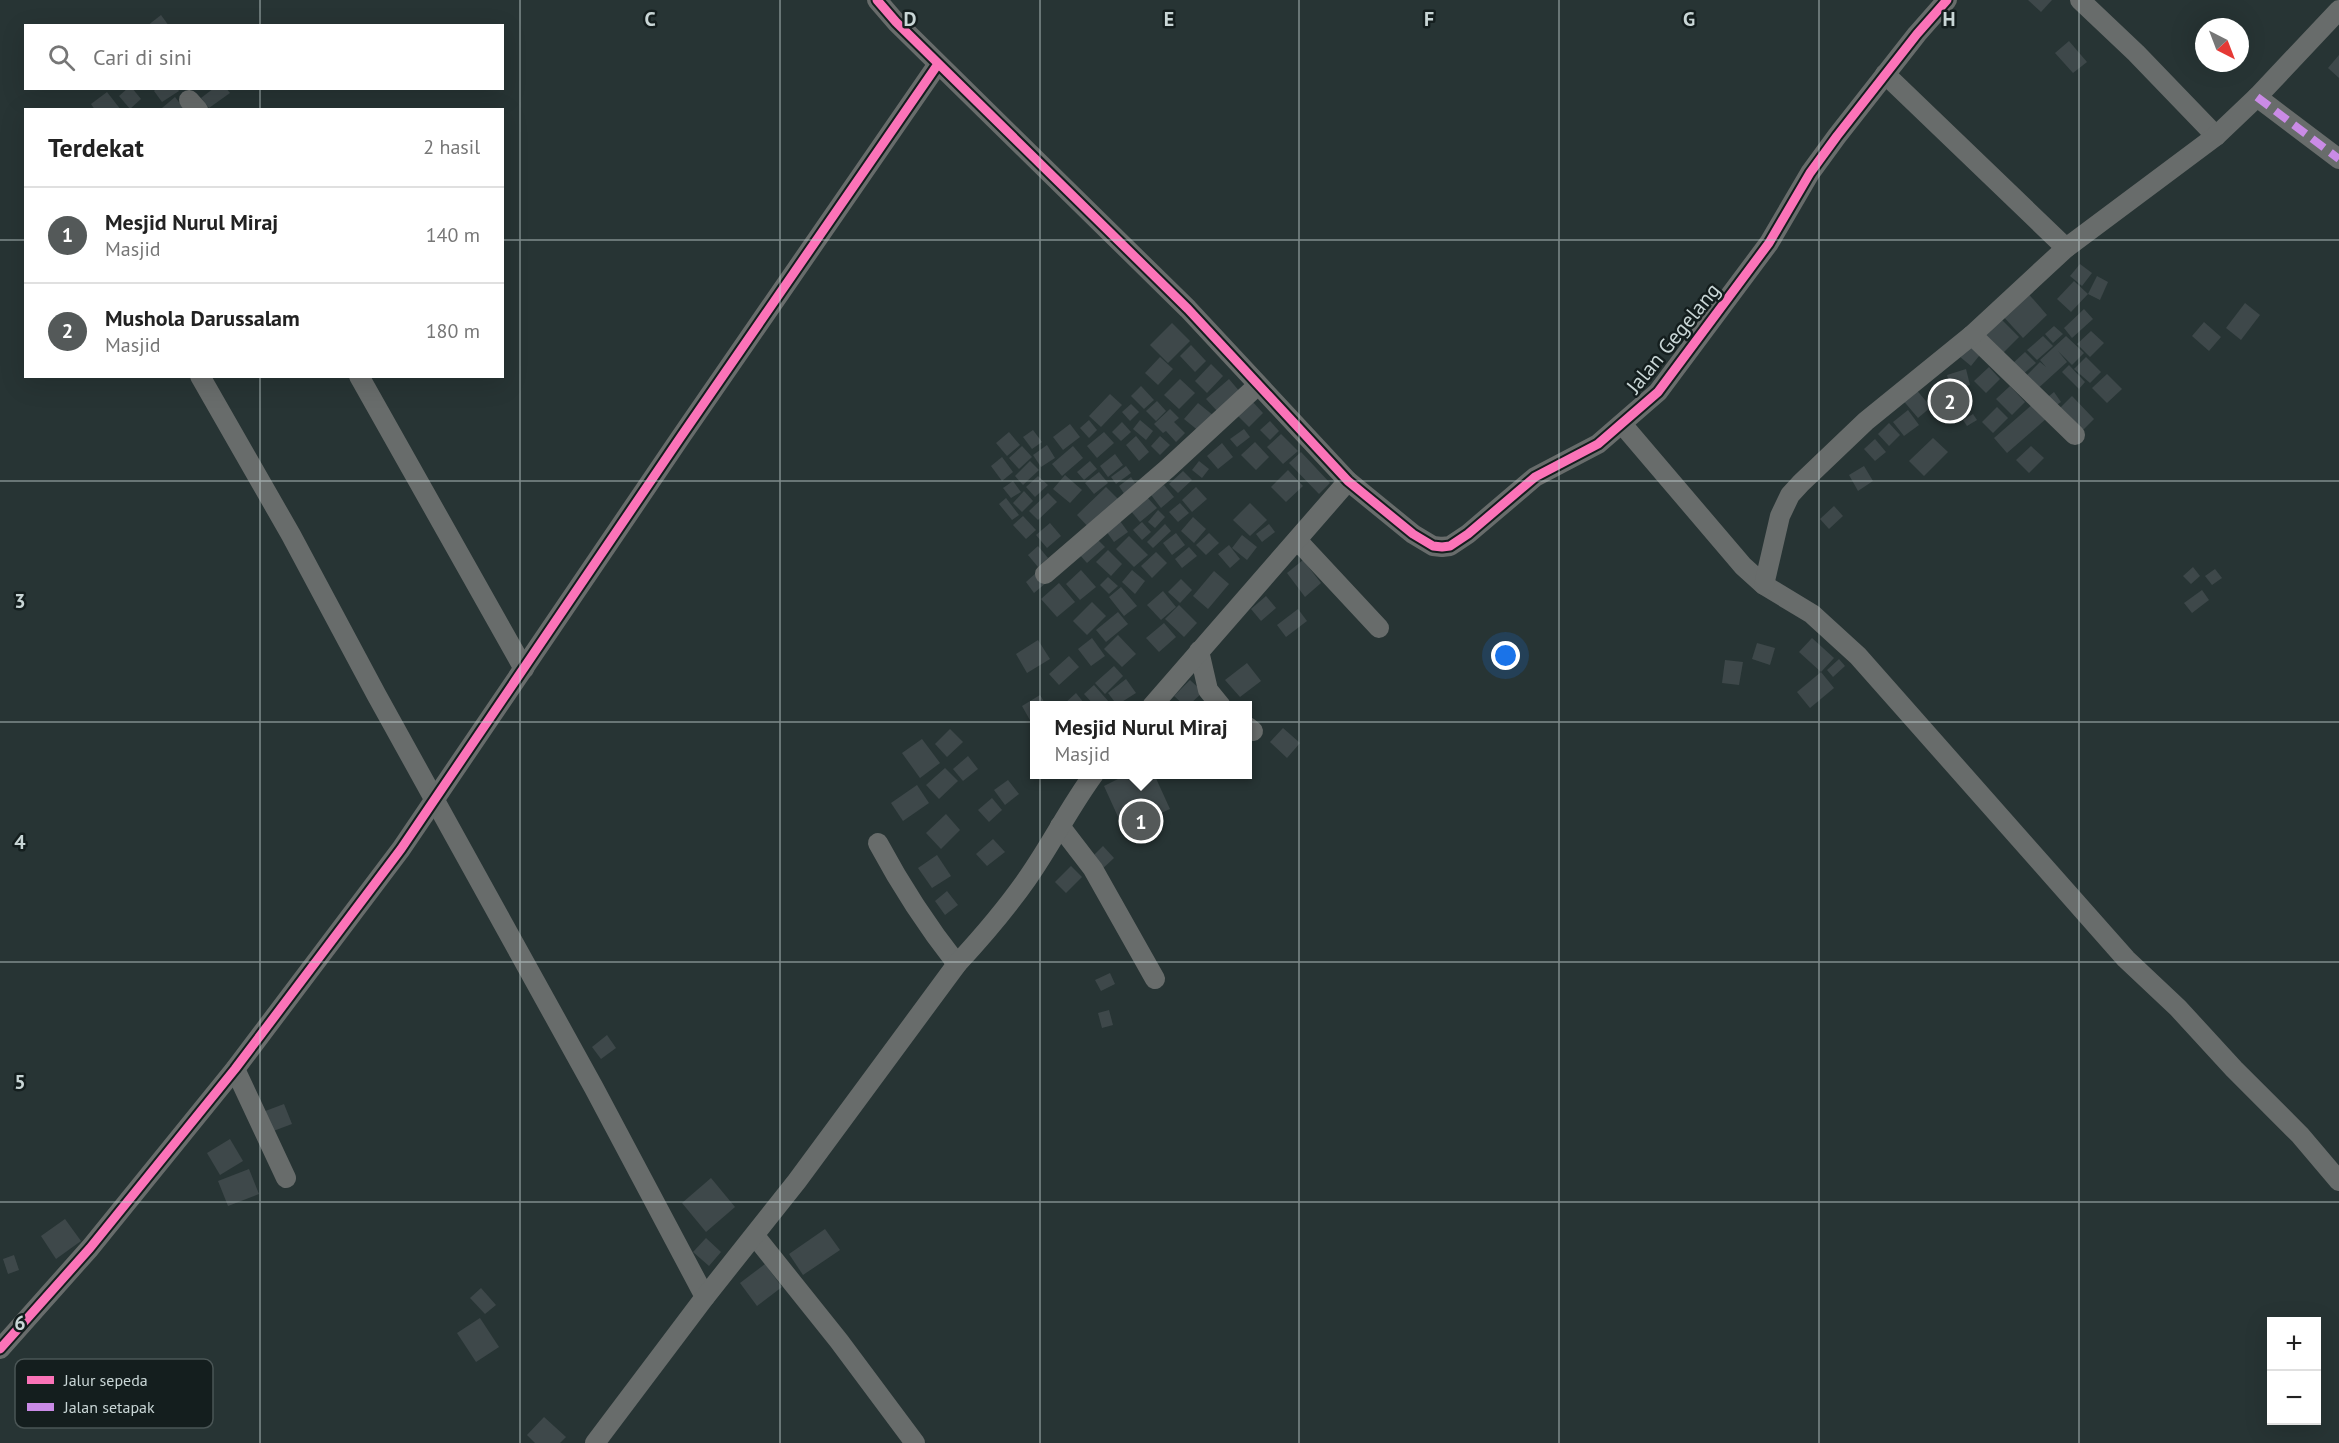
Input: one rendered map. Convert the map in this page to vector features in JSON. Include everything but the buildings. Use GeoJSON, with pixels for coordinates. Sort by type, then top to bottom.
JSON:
{"type":"FeatureCollection","features":[{"type":"Feature","properties":{"kind":"street"},"geometry":{"type":"LineString","coordinates":[[877,0],[938,64],[1188,309],[1348,481],[1155,701]]}},
{"type":"Feature","properties":{"kind":"street","name":"Jalan Gegelang"},"geometry":{"type":"LineString","coordinates":[[1348,481],[1422,541],[1433,546],[1450,546],[1468,534],[1523,485],[1598,444],[1666,381],[1769,243],[1825,152],[1947,0]]}},
{"type":"Feature","properties":{"kind":"street"},"geometry":{"type":"LineString","coordinates":[[2080,0],[2136,53],[2216,136]]}},
{"type":"Feature","properties":{"kind":"street"},"geometry":{"type":"LineString","coordinates":[[1764,585],[1780,516],[1790,495],[1866,421],[1972,335],[2066,248],[2216,136],[2257,97],[2339,10]]}},
{"type":"Feature","properties":{"kind":"street"},"geometry":{"type":"LineString","coordinates":[[0,1349],[90,1248],[235,1068],[435,802],[680,438],[938,64]]}},
{"type":"Feature","properties":{"kind":"street"},"geometry":{"type":"LineString","coordinates":[[1886,74],[2066,248]]}},
{"type":"Feature","properties":{"kind":"street"},"geometry":{"type":"LineString","coordinates":[[2257,97],[2339,159]]}},
{"type":"Feature","properties":{"kind":"street"},"geometry":{"type":"LineString","coordinates":[[1972,335],[2075,435]]}},
{"type":"Feature","properties":{"kind":"street"},"geometry":{"type":"LineString","coordinates":[[201,378],[291,535],[435,802],[594,1088],[705,1297]]}},
{"type":"Feature","properties":{"kind":"street"},"geometry":{"type":"LineString","coordinates":[[359,378],[524,669]]}},
{"type":"Feature","properties":{"kind":"street"},"geometry":{"type":"LineString","coordinates":[[1045,574],[1158,477],[1258,385]]}},
{"type":"Feature","properties":{"kind":"street"},"geometry":{"type":"LineString","coordinates":[[1622,424],[1743,566],[1764,585],[1812,614],[1858,656],[2126,958],[2178,1008],[2234,1069],[2300,1135],[2339,1180]]}},
{"type":"Feature","properties":{"kind":"street"},"geometry":{"type":"LineString","coordinates":[[1297,540],[1379,628]]}},
{"type":"Feature","properties":{"kind":"street"},"geometry":{"type":"LineString","coordinates":[[1199,651],[1208,690],[1218,701]]}},
{"type":"Feature","properties":{"kind":"street"},"geometry":{"type":"LineString","coordinates":[[595,1443],[705,1297],[755,1236],[957,964],[987,932],[1028,877],[1091,779]]}},
{"type":"Feature","properties":{"kind":"street"},"geometry":{"type":"LineString","coordinates":[[1060,826],[1093,869],[1155,980]]}},
{"type":"Feature","properties":{"kind":"street"},"geometry":{"type":"LineString","coordinates":[[878,843],[894,874],[931,932],[957,964]]}},
{"type":"Feature","properties":{"kind":"street"},"geometry":{"type":"LineString","coordinates":[[235,1068],[286,1178]]}},
{"type":"Feature","properties":{"kind":"street"},"geometry":{"type":"LineString","coordinates":[[755,1236],[840,1341],[915,1443]]}},
{"type":"Feature","properties":{"kind":"marked path"},"geometry":{"type":"LineString","coordinates":[[2257,97],[2339,159]]}},
{"type":"Feature","properties":{"kind":"cycle path"},"geometry":{"type":"LineString","coordinates":[[877,0],[896,22],[1188,309],[1348,481],[1413,534],[1433,546],[1442,547],[1450,546],[1468,534],[1535,477],[1598,444],[1658,392],[1769,243],[1810,173],[1837,136],[1917,34],[1947,0]]}},
{"type":"Feature","properties":{"kind":"cycle path"},"geometry":{"type":"LineString","coordinates":[[0,1349],[90,1248],[235,1069],[401,849],[938,64]]}},
{"type":"Feature","properties":{"kind":"place","name":"Mushola Darussalam"},"geometry":{"type":"Point","coordinates":[1950,401]}},
{"type":"Feature","properties":{"kind":"place","name":"Mesjid Nurul Miraj"},"geometry":{"type":"Point","coordinates":[1141,821]}}]}
